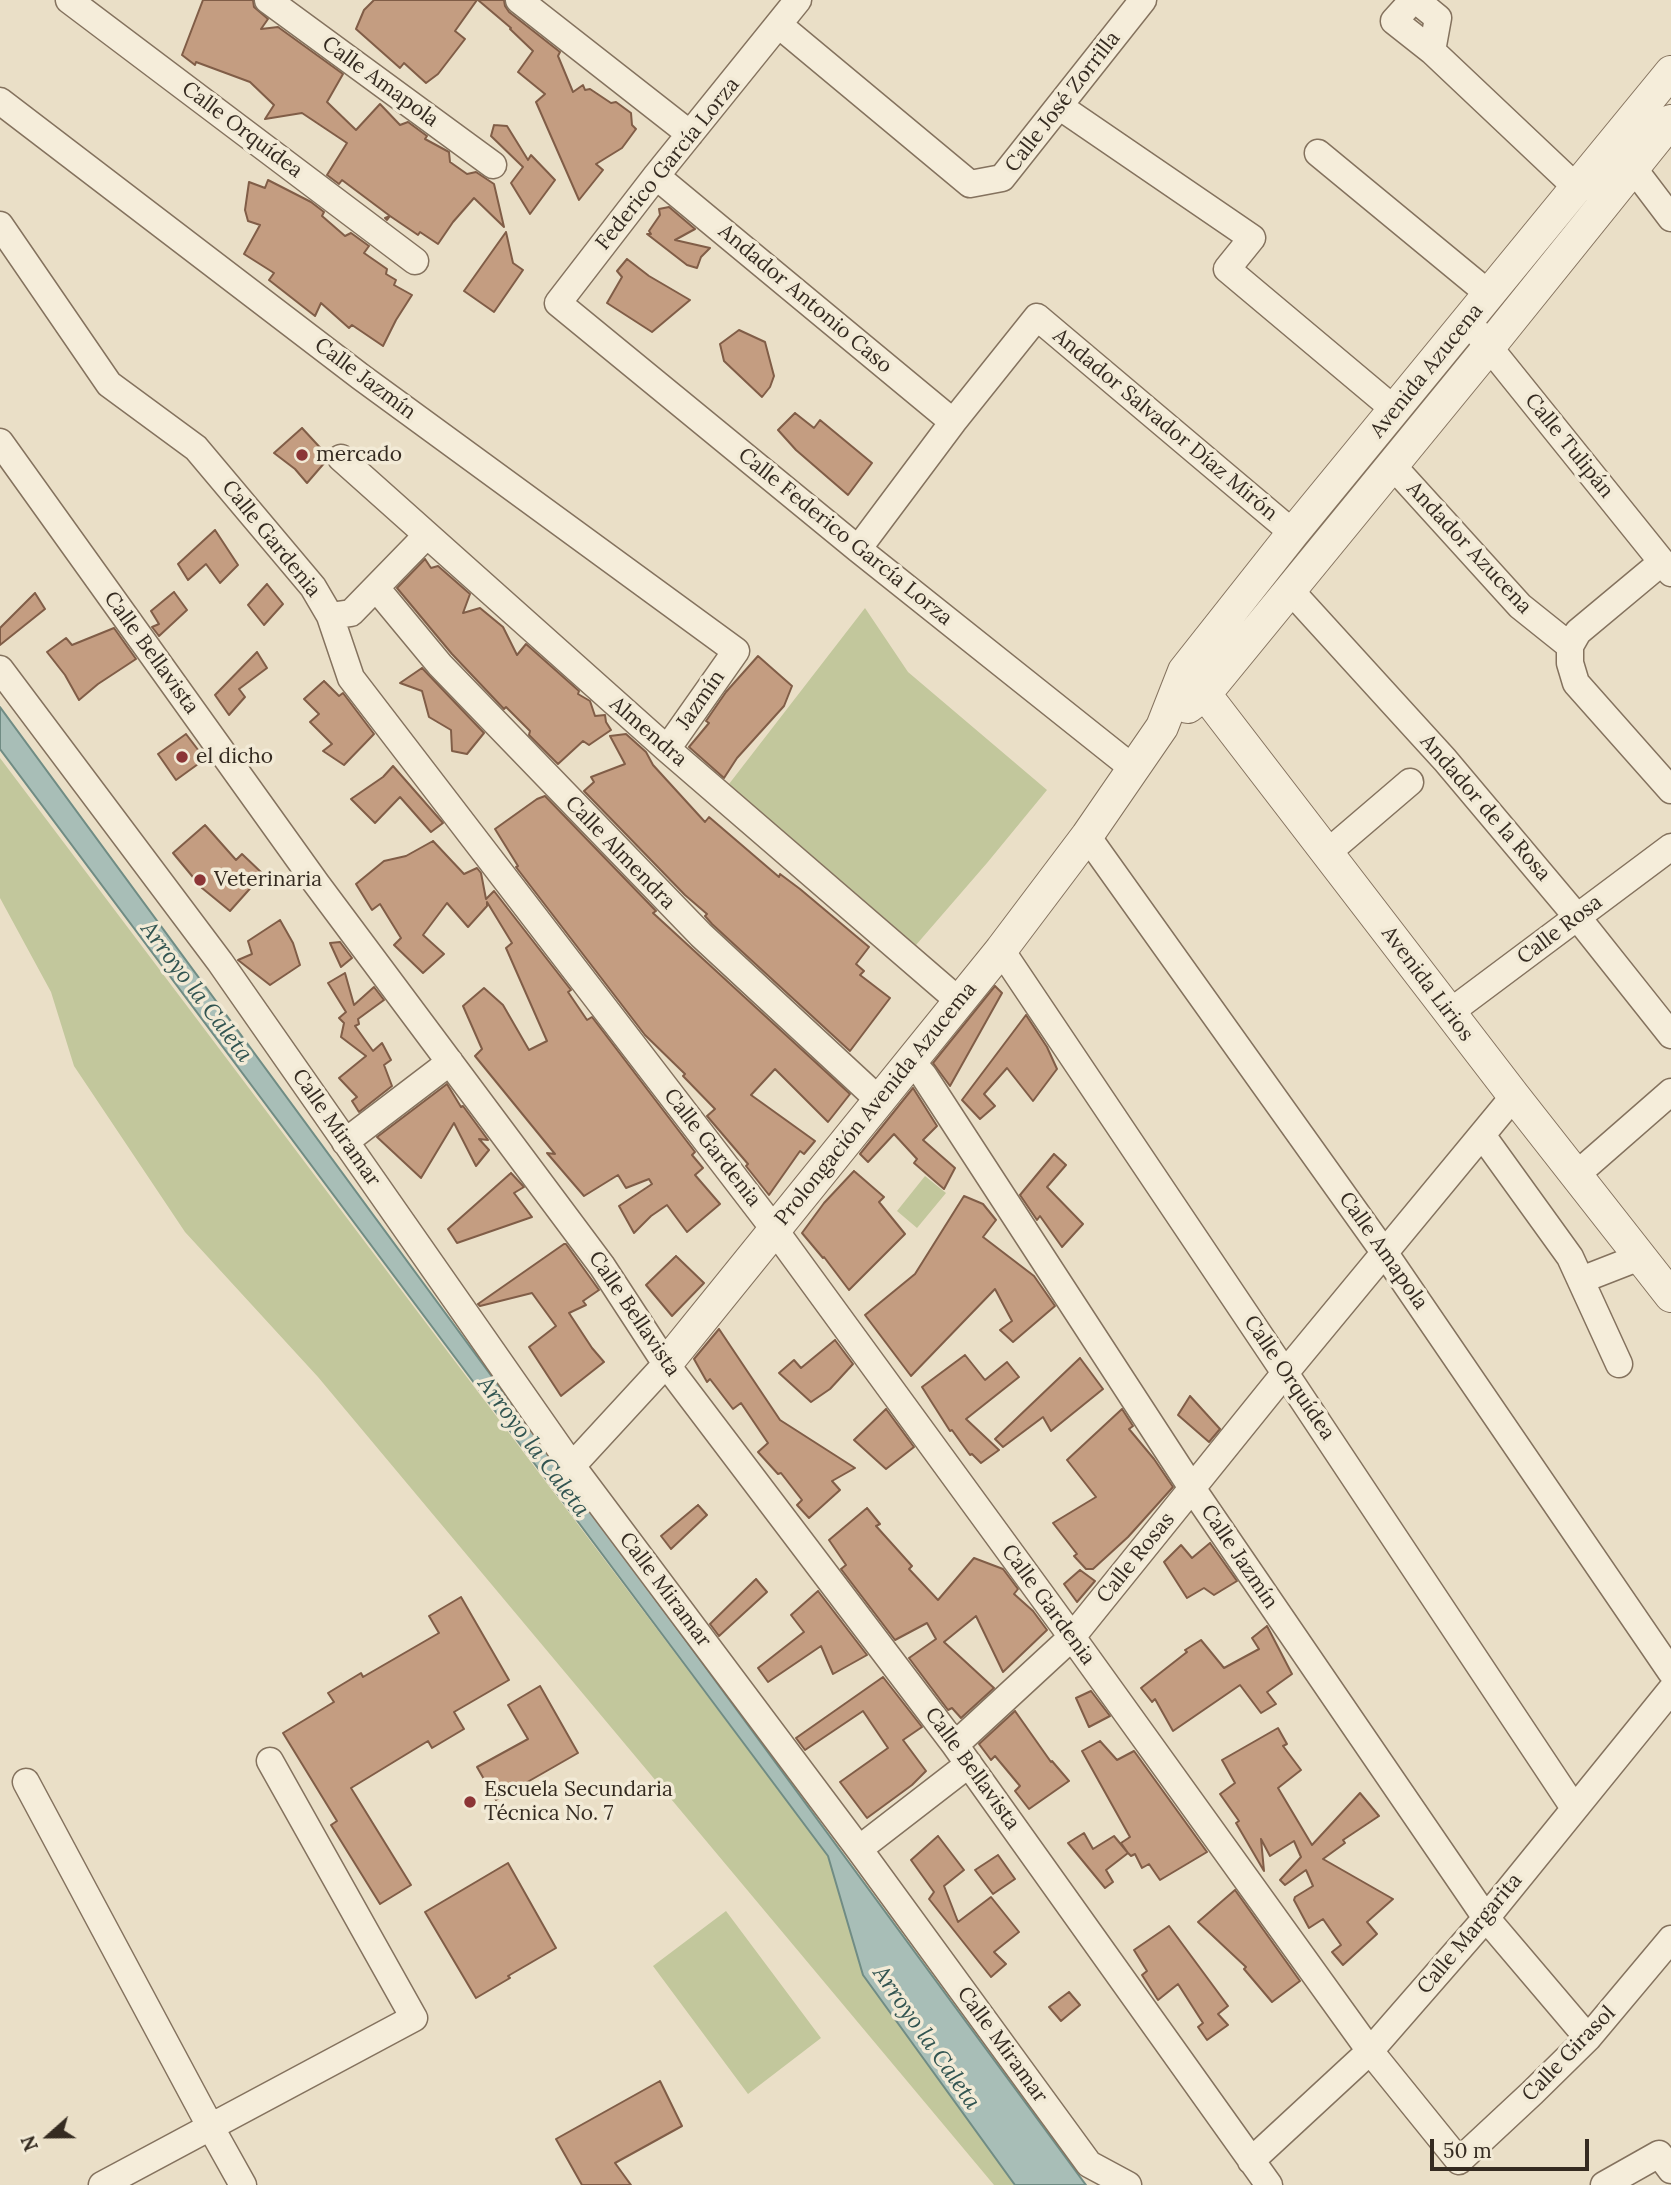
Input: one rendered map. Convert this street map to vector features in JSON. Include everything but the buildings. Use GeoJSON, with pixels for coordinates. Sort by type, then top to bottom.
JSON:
{"type":"FeatureCollection","features":[{"type":"Feature","properties":{"kind":"street","name":"Calle Orquídea"},"geometry":{"type":"LineString","coordinates":[[69,0],[415,261]]}},
{"type":"Feature","properties":{"kind":"street","name":"Calle Amapola"},"geometry":{"type":"LineString","coordinates":[[268,0],[493,165]]}},
{"type":"Feature","properties":{"kind":"street"},"geometry":{"type":"LineString","coordinates":[[519,0],[690,134]]}},
{"type":"Feature","properties":{"kind":"street","name":"Federico García Lorza"},"geometry":{"type":"LineString","coordinates":[[558,303],[798,0]]}},
{"type":"Feature","properties":{"kind":"street","name":"Calle José Zorrilla"},"geometry":{"type":"LineString","coordinates":[[779,25],[970,184],[1002,178],[1143,0]]}},
{"type":"Feature","properties":{"kind":"street"},"geometry":{"type":"LineString","coordinates":[[1415,0],[1394,21],[1432,51],[1577,188]]}},
{"type":"Feature","properties":{"kind":"street","name":"Avenida Azucena"},"geometry":{"type":"LineString","coordinates":[[1194,682],[1293,533],[1671,72]]}},
{"type":"Feature","properties":{"kind":"street","name":"Calle Jazmín"},"geometry":{"type":"LineString","coordinates":[[0,101],[361,377],[736,651]]}},
{"type":"Feature","properties":{"kind":"street"},"geometry":{"type":"LineString","coordinates":[[1059,106],[1252,237],[1227,269],[1395,410]]}},
{"type":"Feature","properties":{"kind":"street","name":"Avenida Azucena"},"geometry":{"type":"LineString","coordinates":[[1194,682],[1290,590],[1671,121]]}},
{"type":"Feature","properties":{"kind":"street"},"geometry":{"type":"LineString","coordinates":[[1614,143],[1671,218]]}},
{"type":"Feature","properties":{"kind":"street"},"geometry":{"type":"LineString","coordinates":[[1318,153],[1489,294]]}},
{"type":"Feature","properties":{"kind":"street","name":"Andador Antonio Caso"},"geometry":{"type":"LineString","coordinates":[[656,176],[953,422]]}},
{"type":"Feature","properties":{"kind":"street","name":"Calle Gardenia"},"geometry":{"type":"LineString","coordinates":[[0,225],[109,384],[196,448],[313,587],[330,616],[351,678],[774,1229],[1370,2051],[1459,2161]]}},
{"type":"Feature","properties":{"kind":"street","name":"Calle Federico García Lorza"},"geometry":{"type":"LineString","coordinates":[[558,303],[858,549],[1135,769]]}},
{"type":"Feature","properties":{"kind":"street","name":"Andador Salvador Díaz Mirón"},"geometry":{"type":"LineString","coordinates":[[953,422],[1037,317],[1293,533]]}},
{"type":"Feature","properties":{"kind":"street","name":"Calle Tulipán"},"geometry":{"type":"LineString","coordinates":[[1468,321],[1667,567]]}},
{"type":"Feature","properties":{"kind":"street"},"geometry":{"type":"LineString","coordinates":[[858,549],[953,422]]}},
{"type":"Feature","properties":{"kind":"street","name":"Calle Bellavista"},"geometry":{"type":"LineString","coordinates":[[0,442],[316,883],[602,1266],[666,1364],[962,1754],[1269,2185]]}},
{"type":"Feature","properties":{"kind":"street","name":"Almendra"},"geometry":{"type":"LineString","coordinates":[[341,458],[667,749],[959,1001]]}},
{"type":"Feature","properties":{"kind":"street","name":"Andador Azucena"},"geometry":{"type":"LineString","coordinates":[[1392,466],[1520,606],[1570,646]]}},
{"type":"Feature","properties":{"kind":"street"},"geometry":{"type":"LineString","coordinates":[[330,616],[351,613],[427,536]]}},
{"type":"Feature","properties":{"kind":"street"},"geometry":{"type":"LineString","coordinates":[[1667,567],[1578,632],[1570,646],[1570,663],[1577,683],[1671,790]]}},
{"type":"Feature","properties":{"kind":"street","name":"Calle Almendra"},"geometry":{"type":"LineString","coordinates":[[377,589],[440,665],[701,935],[880,1101]]}},
{"type":"Feature","properties":{"kind":"street","name":"Andador de la Rosa"},"geometry":{"type":"LineString","coordinates":[[1290,590],[1445,760],[1578,918],[1671,1035]]}},
{"type":"Feature","properties":{"kind":"street","name":"Jazmín"},"geometry":{"type":"LineString","coordinates":[[667,749],[736,651]]}},
{"type":"Feature","properties":{"kind":"street","name":"Calle Miramar"},"geometry":{"type":"LineString","coordinates":[[0,669],[220,962],[572,1466],[859,1849],[1089,2164],[1128,2185]]}},
{"type":"Feature","properties":{"kind":"street","name":"Prolongación Avenida Azucema"},"geometry":{"type":"LineString","coordinates":[[572,1466],[666,1364],[1001,950],[1087,836],[1194,682]]}},
{"type":"Feature","properties":{"kind":"street","name":"Avenida Lirios"},"geometry":{"type":"LineString","coordinates":[[1194,682],[1671,1296]]}},
{"type":"Feature","properties":{"kind":"street"},"geometry":{"type":"LineString","coordinates":[[1327,853],[1410,782]]}},
{"type":"Feature","properties":{"kind":"street","name":"Calle Amapola"},"geometry":{"type":"LineString","coordinates":[[1087,836],[1384,1252],[1671,1672]]}},
{"type":"Feature","properties":{"kind":"street","name":"Calle Rosa"},"geometry":{"type":"LineString","coordinates":[[1449,1013],[1671,847]]}},
{"type":"Feature","properties":{"kind":"street","name":"Calle Orquídea"},"geometry":{"type":"LineString","coordinates":[[1001,950],[1574,1808]]}},
{"type":"Feature","properties":{"kind":"street","name":"Calle Jazmín"},"geometry":{"type":"LineString","coordinates":[[911,1061],[924,1076],[1192,1488],[1486,1918],[1588,2038]]}},
{"type":"Feature","properties":{"kind":"street"},"geometry":{"type":"LineString","coordinates":[[345,1142],[450,1062]]}},
{"type":"Feature","properties":{"kind":"street"},"geometry":{"type":"LineString","coordinates":[[1576,1175],[1671,1092]]}},
{"type":"Feature","properties":{"kind":"street","name":"Calle Rosas"},"geometry":{"type":"LineString","coordinates":[[859,1849],[962,1754],[1072,1637],[1514,1096]]}},
{"type":"Feature","properties":{"kind":"street"},"geometry":{"type":"LineString","coordinates":[[1482,1135],[1570,1257],[1619,1364]]}},
{"type":"Feature","properties":{"kind":"street"},"geometry":{"type":"LineString","coordinates":[[1581,1280],[1640,1257]]}},
{"type":"Feature","properties":{"kind":"street","name":"Calle Margarita"},"geometry":{"type":"LineString","coordinates":[[1251,2161],[1370,2051],[1486,1918],[1671,1690]]}},
{"type":"Feature","properties":{"kind":"street"},"geometry":{"type":"LineString","coordinates":[[102,2185],[414,2018],[270,1761]]}},
{"type":"Feature","properties":{"kind":"street"},"geometry":{"type":"LineString","coordinates":[[26,1782],[243,2185]]}},
{"type":"Feature","properties":{"kind":"street","name":"Calle Girasol"},"geometry":{"type":"LineString","coordinates":[[1459,2161],[1588,2038],[1671,1939]]}},
{"type":"Feature","properties":{"kind":"street"},"geometry":{"type":"LineString","coordinates":[[1604,2185],[1665,2162]]}},
{"type":"Feature","properties":{"kind":"green space"},"geometry":{"type":"Polygon","coordinates":[[[865,608],[908,672],[1047,790],[916,945],[729,784],[865,608]]]}},
{"type":"Feature","properties":{"kind":"green space"},"geometry":{"type":"Polygon","coordinates":[[[0,758],[828,1856],[863,1975],[1015,2185],[994,2185],[318,1377],[185,1232],[74,1066],[51,992],[0,898],[0,758]]]}},
{"type":"Feature","properties":{"kind":"green space"},"geometry":{"type":"Polygon","coordinates":[[[925,1176],[946,1193],[917,1228],[897,1211],[925,1176]]]}},
{"type":"Feature","properties":{"kind":"green space"},"geometry":{"type":"Polygon","coordinates":[[[726,1911],[821,2038],[748,2094],[653,1966],[726,1911]]]}},
{"type":"Feature","properties":{"kind":"water","name":"Arroyo la Caleta"},"geometry":{"type":"Polygon","coordinates":[[[0,707],[1086,2185],[1015,2185],[863,1975],[828,1856],[0,749],[0,707]]]}},
{"type":"Feature","properties":{"kind":"place","name":"mercado"},"geometry":{"type":"Point","coordinates":[302,455]}},
{"type":"Feature","properties":{"kind":"place","name":"el dicho"},"geometry":{"type":"Point","coordinates":[182,757]}},
{"type":"Feature","properties":{"kind":"place","name":"Veterinaria"},"geometry":{"type":"Point","coordinates":[200,880]}},
{"type":"Feature","properties":{"kind":"place","name":"Escuela Secundaria Técnica No. 7"},"geometry":{"type":"Point","coordinates":[470,1802]}}]}
